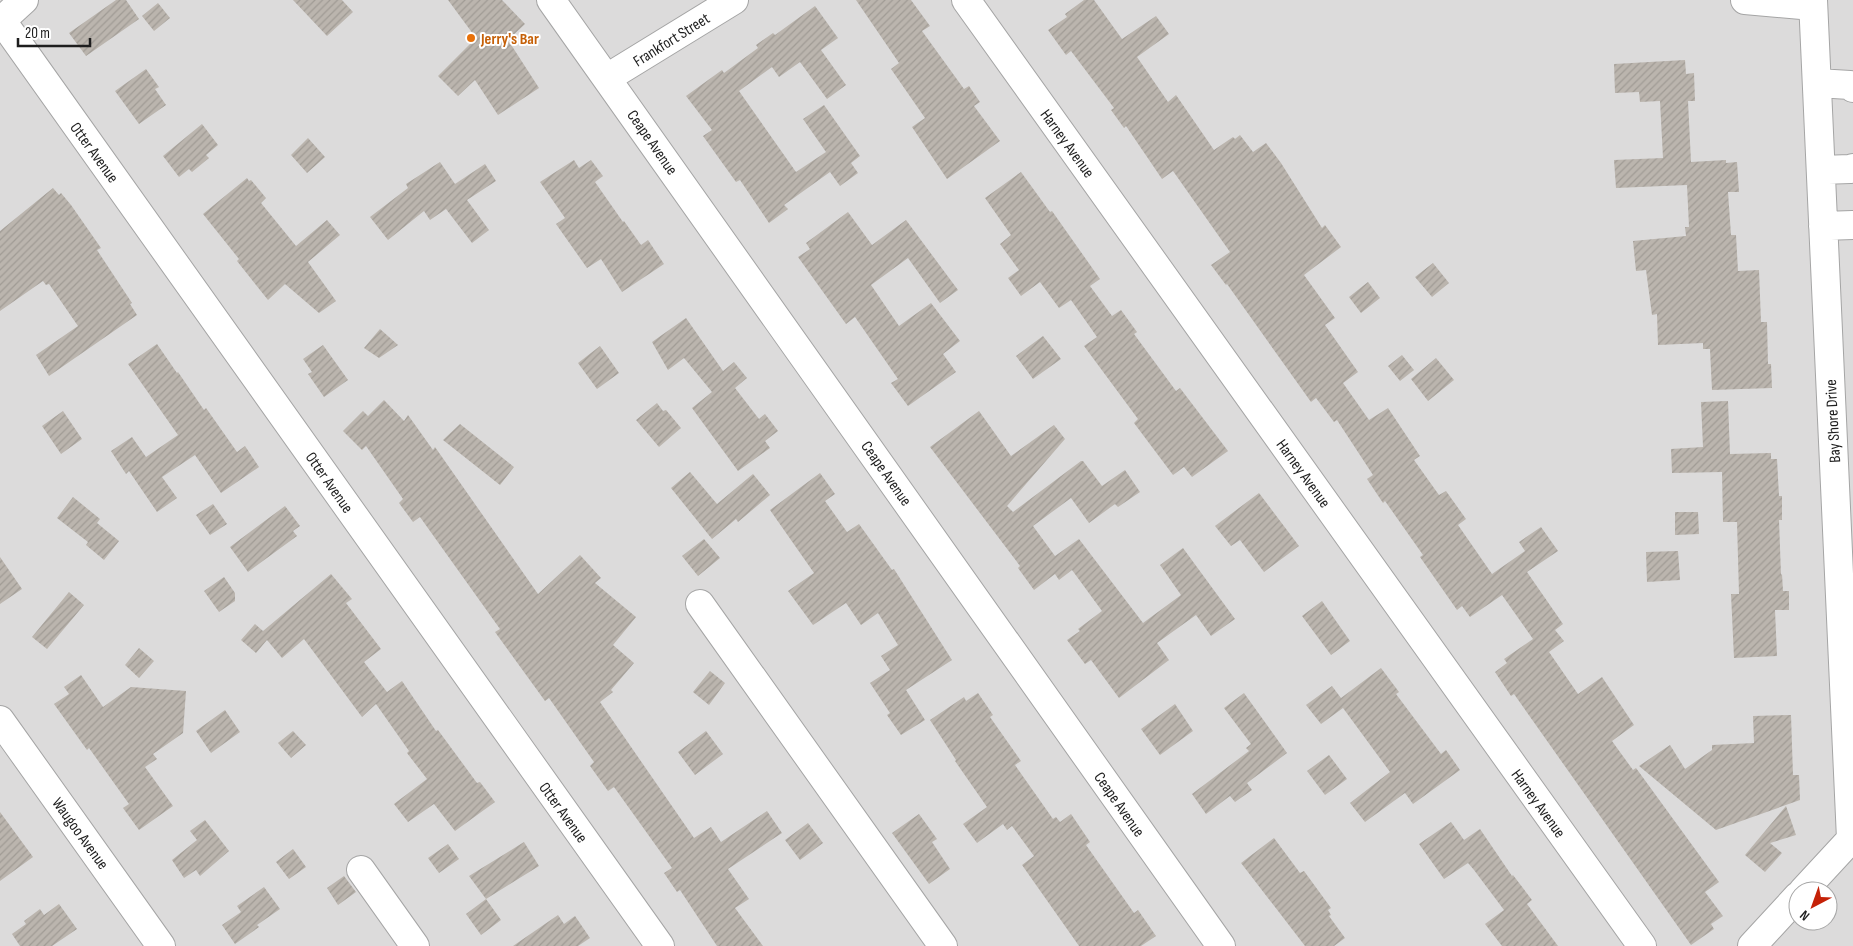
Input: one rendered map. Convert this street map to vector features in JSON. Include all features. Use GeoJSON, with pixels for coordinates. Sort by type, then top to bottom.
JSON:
{"type":"FeatureCollection","features":[{"type":"Feature","properties":{"kind":"street"},"geometry":{"type":"LineString","coordinates":[[1,20],[24,0]]}},
{"type":"Feature","properties":{"kind":"street","name":"Ceape Avenue"},"geometry":{"type":"LineString","coordinates":[[551,0],[1221,946]]}},
{"type":"Feature","properties":{"kind":"street","name":"Frankfort Street"},"geometry":{"type":"LineString","coordinates":[[607,78],[734,0]]}},
{"type":"Feature","properties":{"kind":"street","name":"Harney Avenue"},"geometry":{"type":"LineString","coordinates":[[966,0],[1642,946]]}},
{"type":"Feature","properties":{"kind":"street"},"geometry":{"type":"LineString","coordinates":[[1745,0],[1813,3]]}},
{"type":"Feature","properties":{"kind":"street","name":"Bay Shore Drive"},"geometry":{"type":"LineString","coordinates":[[1813,3],[1852,839]]}},
{"type":"Feature","properties":{"kind":"street","name":"Otter Avenue"},"geometry":{"type":"LineString","coordinates":[[1,20],[660,946]]}},
{"type":"Feature","properties":{"kind":"street"},"geometry":{"type":"LineString","coordinates":[[1817,83],[1850,85],[1853,88]]}},
{"type":"Feature","properties":{"kind":"street"},"geometry":{"type":"LineString","coordinates":[[1821,170],[1853,168]]}},
{"type":"Feature","properties":{"kind":"street"},"geometry":{"type":"LineString","coordinates":[[1823,226],[1853,225]]}},
{"type":"Feature","properties":{"kind":"street"},"geometry":{"type":"LineString","coordinates":[[700,604],[943,946]]}},
{"type":"Feature","properties":{"kind":"street","name":"Waugoo Avenue"},"geometry":{"type":"LineString","coordinates":[[0,720],[162,946]]}},
{"type":"Feature","properties":{"kind":"street"},"geometry":{"type":"LineString","coordinates":[[1812,881],[1852,839]]}},
{"type":"Feature","properties":{"kind":"street"},"geometry":{"type":"LineString","coordinates":[[361,870],[415,946]]}},
{"type":"Feature","properties":{"kind":"street"},"geometry":{"type":"LineString","coordinates":[[1752,946],[1788,907]]}},
{"type":"Feature","properties":{"kind":"shaded area"},"geometry":{"type":"Polygon","coordinates":[[[0,0],[1853,0],[1853,946],[0,946],[0,0]]]}},
{"type":"Feature","properties":{"kind":"building"},"geometry":{"type":"Polygon","coordinates":[[[116,0],[126,0],[139,19],[86,56],[69,33],[116,0]]]}},
{"type":"Feature","properties":{"kind":"building"},"geometry":{"type":"Polygon","coordinates":[[[293,0],[342,0],[353,12],[327,36],[293,0]]]}},
{"type":"Feature","properties":{"kind":"building"},"geometry":{"type":"Polygon","coordinates":[[[448,0],[502,0],[525,24],[508,40],[539,88],[498,115],[475,80],[458,96],[438,76],[476,38],[448,0]]]}},
{"type":"Feature","properties":{"kind":"building"},"geometry":{"type":"Polygon","coordinates":[[[856,0],[911,0],[930,26],[922,31],[964,89],[969,86],[980,102],[974,106],[1000,141],[947,179],[912,127],[925,118],[891,69],[899,63],[856,0]]]}},
{"type":"Feature","properties":{"kind":"building"},"geometry":{"type":"Polygon","coordinates":[[[1084,0],[1094,0],[1122,39],[1156,16],[1169,34],[1137,57],[1168,102],[1176,95],[1214,150],[1233,137],[1235,139],[1240,135],[1253,152],[1266,143],[1281,163],[1322,228],[1325,225],[1341,247],[1304,275],[1335,318],[1325,325],[1358,372],[1343,383],[1369,420],[1388,408],[1420,456],[1414,460],[1439,495],[1446,491],[1466,519],[1458,525],[1492,574],[1525,551],[1519,542],[1541,527],[1558,551],[1527,572],[1563,624],[1555,630],[1564,641],[1549,652],[1578,694],[1602,677],[1634,725],[1612,741],[1633,770],[1636,768],[1719,882],[1705,892],[1723,916],[1711,924],[1714,929],[1691,945],[1514,694],[1511,696],[1495,672],[1507,663],[1504,659],[1533,639],[1502,595],[1470,617],[1462,606],[1457,610],[1420,557],[1423,555],[1367,479],[1373,475],[1337,420],[1334,422],[1316,398],[1311,402],[1227,284],[1211,265],[1230,252],[1173,171],[1162,179],[1126,126],[1124,128],[1111,110],[1114,108],[1071,51],[1066,55],[1048,30],[1067,17],[1065,14],[1084,0]]]}},
{"type":"Feature","properties":{"kind":"building"},"geometry":{"type":"Polygon","coordinates":[[[158,3],[170,18],[154,31],[142,16],[158,3]]]}},
{"type":"Feature","properties":{"kind":"building"},"geometry":{"type":"Polygon","coordinates":[[[815,6],[838,38],[821,50],[846,85],[827,99],[800,62],[779,77],[772,67],[739,91],[796,172],[826,152],[803,119],[824,105],[860,156],[851,163],[858,173],[840,186],[830,172],[784,205],[788,209],[769,223],[740,180],[736,182],[703,136],[712,130],[686,96],[722,70],[724,73],[758,48],[756,45],[773,33],[775,35],[815,6]]]}},
{"type":"Feature","properties":{"kind":"building"},"geometry":{"type":"Polygon","coordinates":[[[1685,60],[1686,74],[1694,73],[1695,101],[1688,101],[1691,162],[1726,160],[1726,163],[1737,162],[1739,192],[1728,192],[1731,235],[1736,235],[1738,271],[1759,270],[1761,322],[1767,322],[1768,364],[1771,364],[1772,388],[1712,390],[1710,349],[1703,349],[1703,343],[1658,345],[1657,314],[1652,315],[1646,270],[1636,271],[1633,241],[1686,236],[1685,227],[1689,227],[1687,185],[1616,188],[1614,160],[1663,158],[1660,101],[1640,102],[1639,92],[1615,93],[1614,64],[1685,60]]]}},
{"type":"Feature","properties":{"kind":"building"},"geometry":{"type":"Polygon","coordinates":[[[146,69],[159,87],[155,89],[166,105],[139,124],[115,91],[146,69]]]}},
{"type":"Feature","properties":{"kind":"building"},"geometry":{"type":"Polygon","coordinates":[[[202,124],[218,145],[206,155],[209,158],[192,172],[189,169],[179,177],[163,156],[202,124]]]}},
{"type":"Feature","properties":{"kind":"building"},"geometry":{"type":"Polygon","coordinates":[[[308,138],[325,157],[307,173],[291,155],[308,138]]]}},
{"type":"Feature","properties":{"kind":"building"},"geometry":{"type":"Polygon","coordinates":[[[574,160],[579,168],[591,160],[603,176],[595,182],[623,222],[641,245],[648,240],[664,264],[622,292],[601,259],[587,268],[556,224],[565,218],[540,182],[574,160]]]}},
{"type":"Feature","properties":{"kind":"building"},"geometry":{"type":"Polygon","coordinates":[[[440,162],[455,184],[485,164],[496,181],[467,200],[489,230],[472,243],[446,209],[430,220],[424,211],[388,240],[370,217],[408,188],[406,184],[440,162]]]}},
{"type":"Feature","properties":{"kind":"building"},"geometry":{"type":"Polygon","coordinates":[[[1021,172],[1050,212],[1052,211],[1100,279],[1090,286],[1112,316],[1121,310],[1137,332],[1134,334],[1176,391],[1180,388],[1228,451],[1192,477],[1184,467],[1173,475],[1134,423],[1138,419],[1084,346],[1097,337],[1071,300],[1059,308],[1040,282],[1021,296],[1008,278],[1019,270],[1000,244],[1011,235],[985,198],[1021,172]]]}},
{"type":"Feature","properties":{"kind":"building"},"geometry":{"type":"Polygon","coordinates":[[[247,178],[249,181],[251,180],[266,198],[261,203],[296,246],[327,220],[340,235],[308,262],[336,301],[319,313],[285,284],[268,300],[237,261],[239,259],[203,214],[247,178]]]}},
{"type":"Feature","properties":{"kind":"building"},"geometry":{"type":"Polygon","coordinates":[[[53,188],[59,195],[61,193],[71,205],[101,248],[97,250],[132,303],[130,304],[137,315],[49,376],[36,355],[78,326],[49,284],[46,285],[43,281],[0,311],[0,231],[53,188]]]}},
{"type":"Feature","properties":{"kind":"building"},"geometry":{"type":"Polygon","coordinates":[[[848,212],[872,245],[906,220],[958,290],[940,303],[908,258],[871,285],[899,326],[931,303],[960,341],[943,354],[956,372],[908,406],[891,383],[898,379],[855,317],[846,324],[798,257],[810,249],[806,243],[848,212]]]}},
{"type":"Feature","properties":{"kind":"building"},"geometry":{"type":"Polygon","coordinates":[[[1433,263],[1449,283],[1432,297],[1415,277],[1433,263]]]}},
{"type":"Feature","properties":{"kind":"building"},"geometry":{"type":"Polygon","coordinates":[[[1368,282],[1380,298],[1361,313],[1349,297],[1368,282]]]}},
{"type":"Feature","properties":{"kind":"building"},"geometry":{"type":"Polygon","coordinates":[[[686,318],[723,371],[734,362],[747,378],[735,388],[759,419],[765,414],[778,431],[765,441],[770,448],[738,471],[692,408],[712,392],[684,358],[668,370],[652,342],[686,318]]]}},
{"type":"Feature","properties":{"kind":"building"},"geometry":{"type":"Polygon","coordinates":[[[380,329],[398,345],[379,358],[364,348],[380,329]]]}},
{"type":"Feature","properties":{"kind":"building"},"geometry":{"type":"Polygon","coordinates":[[[1043,336],[1061,359],[1033,379],[1016,356],[1043,336]]]}},
{"type":"Feature","properties":{"kind":"building"},"geometry":{"type":"Polygon","coordinates":[[[157,344],[204,410],[206,408],[237,452],[245,446],[259,467],[221,493],[195,455],[162,477],[177,498],[157,512],[129,471],[126,474],[111,451],[132,437],[146,457],[178,435],[128,364],[157,344]]]}},
{"type":"Feature","properties":{"kind":"building"},"geometry":{"type":"Polygon","coordinates":[[[323,345],[348,380],[324,397],[308,374],[312,372],[303,359],[323,345]]]}},
{"type":"Feature","properties":{"kind":"building"},"geometry":{"type":"Polygon","coordinates":[[[600,346],[619,373],[597,389],[578,363],[600,346]]]}},
{"type":"Feature","properties":{"kind":"building"},"geometry":{"type":"Polygon","coordinates":[[[1402,355],[1414,370],[1400,381],[1388,366],[1402,355]]]}},
{"type":"Feature","properties":{"kind":"building"},"geometry":{"type":"Polygon","coordinates":[[[1436,358],[1454,380],[1428,401],[1411,379],[1436,358]]]}},
{"type":"Feature","properties":{"kind":"building"},"geometry":{"type":"Polygon","coordinates":[[[384,400],[404,421],[408,415],[433,450],[435,447],[538,594],[580,555],[601,578],[595,583],[636,617],[613,645],[634,663],[611,690],[613,692],[600,702],[694,838],[711,827],[721,842],[767,811],[782,833],[728,869],[749,899],[735,908],[763,946],[717,946],[680,890],[677,892],[664,873],[672,868],[614,787],[608,791],[590,766],[594,762],[549,698],[545,701],[495,632],[500,629],[420,517],[413,522],[399,503],[403,499],[366,446],[362,450],[343,431],[363,411],[368,416],[384,400]]]}},
{"type":"Feature","properties":{"kind":"building"},"geometry":{"type":"Polygon","coordinates":[[[1728,401],[1730,454],[1771,453],[1771,459],[1777,459],[1779,496],[1782,496],[1782,520],[1779,520],[1781,575],[1783,591],[1789,591],[1789,610],[1775,610],[1777,656],[1734,658],[1731,594],[1739,594],[1737,522],[1723,522],[1722,472],[1672,473],[1671,449],[1703,447],[1701,402],[1728,401]]]}},
{"type":"Feature","properties":{"kind":"building"},"geometry":{"type":"Polygon","coordinates":[[[657,403],[663,411],[666,410],[681,428],[659,447],[636,420],[657,403]]]}},
{"type":"Feature","properties":{"kind":"building"},"geometry":{"type":"Polygon","coordinates":[[[63,411],[82,439],[61,454],[42,426],[63,411]]]}},
{"type":"Feature","properties":{"kind":"building"},"geometry":{"type":"Polygon","coordinates":[[[979,411],[1011,456],[1054,425],[1065,439],[1007,506],[1013,512],[1081,461],[1083,461],[1102,486],[1125,470],[1140,492],[1118,507],[1115,504],[1089,523],[1071,498],[1033,526],[1055,556],[1079,539],[1143,623],[1181,595],[1160,565],[1183,548],[1235,619],[1211,636],[1196,615],[1157,643],[1169,660],[1119,698],[1091,660],[1085,664],[1067,640],[1102,611],[1072,570],[1059,580],[1055,574],[1034,590],[1018,568],[1020,566],[930,447],[979,411]]]}},
{"type":"Feature","properties":{"kind":"building"},"geometry":{"type":"Polygon","coordinates":[[[460,424],[514,467],[500,485],[443,440],[460,424]]]}},
{"type":"Feature","properties":{"kind":"building"},"geometry":{"type":"Polygon","coordinates":[[[690,472],[717,504],[753,474],[770,495],[738,522],[736,519],[712,539],[671,488],[690,472]]]}},
{"type":"Feature","properties":{"kind":"building"},"geometry":{"type":"Polygon","coordinates":[[[820,473],[835,494],[825,501],[847,532],[859,524],[892,570],[894,569],[952,660],[906,690],[925,720],[901,735],[887,715],[890,713],[870,683],[890,670],[881,656],[898,645],[878,613],[861,625],[846,603],[813,625],[788,591],[814,573],[770,510],[820,473]]]}},
{"type":"Feature","properties":{"kind":"building"},"geometry":{"type":"Polygon","coordinates":[[[1259,493],[1299,546],[1264,572],[1240,540],[1231,546],[1215,526],[1259,493]]]}},
{"type":"Feature","properties":{"kind":"building"},"geometry":{"type":"Polygon","coordinates":[[[73,497],[100,519],[97,523],[119,541],[104,560],[86,545],[88,542],[57,518],[73,497]]]}},
{"type":"Feature","properties":{"kind":"building"},"geometry":{"type":"Polygon","coordinates":[[[213,504],[227,524],[210,535],[196,515],[213,504]]]}},
{"type":"Feature","properties":{"kind":"building"},"geometry":{"type":"Polygon","coordinates":[[[285,506],[300,526],[293,531],[297,536],[248,572],[230,547],[285,506]]]}},
{"type":"Feature","properties":{"kind":"building"},"geometry":{"type":"Polygon","coordinates":[[[1675,512],[1698,512],[1699,534],[1675,535],[1675,512]]]}},
{"type":"Feature","properties":{"kind":"building"},"geometry":{"type":"Polygon","coordinates":[[[704,539],[720,558],[698,576],[682,556],[704,539]]]}},
{"type":"Feature","properties":{"kind":"building"},"geometry":{"type":"Polygon","coordinates":[[[1678,551],[1680,580],[1647,582],[1646,552],[1678,551]]]}},
{"type":"Feature","properties":{"kind":"building"},"geometry":{"type":"Polygon","coordinates":[[[0,557],[22,589],[0,604],[0,557]]]}},
{"type":"Feature","properties":{"kind":"building"},"geometry":{"type":"Polygon","coordinates":[[[331,574],[352,599],[346,603],[381,649],[364,662],[387,692],[402,681],[436,731],[438,730],[477,783],[480,782],[495,802],[455,831],[434,804],[408,822],[394,804],[427,779],[407,753],[409,751],[376,704],[362,717],[304,639],[282,658],[267,640],[256,653],[241,640],[255,624],[263,631],[331,574]]]}},
{"type":"Feature","properties":{"kind":"building"},"geometry":{"type":"Polygon","coordinates":[[[224,577],[235,593],[235,601],[219,612],[204,591],[224,577]]]}},
{"type":"Feature","properties":{"kind":"building"},"geometry":{"type":"Polygon","coordinates":[[[69,592],[84,605],[47,649],[32,637],[69,592]]]}},
{"type":"Feature","properties":{"kind":"building"},"geometry":{"type":"Polygon","coordinates":[[[1322,601],[1350,641],[1331,655],[1302,616],[1322,601]]]}},
{"type":"Feature","properties":{"kind":"building"},"geometry":{"type":"Polygon","coordinates":[[[139,648],[154,661],[139,678],[125,665],[139,648]]]}},
{"type":"Feature","properties":{"kind":"building"},"geometry":{"type":"Polygon","coordinates":[[[1381,668],[1399,692],[1396,694],[1441,754],[1446,750],[1460,770],[1413,804],[1405,793],[1365,822],[1350,803],[1390,772],[1343,708],[1321,724],[1306,705],[1332,686],[1341,698],[1381,668]]]}},
{"type":"Feature","properties":{"kind":"building"},"geometry":{"type":"Polygon","coordinates":[[[710,671],[725,683],[709,705],[693,692],[710,671]]]}},
{"type":"Feature","properties":{"kind":"building"},"geometry":{"type":"Polygon","coordinates":[[[81,675],[103,707],[131,687],[186,691],[183,733],[153,754],[157,759],[145,767],[173,806],[139,830],[123,808],[129,804],[89,748],[87,750],[54,704],[69,694],[64,687],[81,675]]]}},
{"type":"Feature","properties":{"kind":"building"},"geometry":{"type":"Polygon","coordinates":[[[978,693],[993,715],[990,717],[1021,761],[1015,765],[1053,819],[1056,817],[1060,822],[1071,814],[1090,842],[1086,845],[1134,913],[1138,910],[1156,936],[1141,946],[1079,946],[1022,865],[1034,856],[1012,826],[1007,830],[1003,824],[977,843],[963,824],[987,807],[955,761],[930,720],[964,697],[966,701],[978,693]]]}},
{"type":"Feature","properties":{"kind":"building"},"geometry":{"type":"Polygon","coordinates":[[[1244,693],[1287,753],[1247,783],[1252,790],[1235,802],[1230,796],[1206,814],[1192,794],[1249,751],[1246,748],[1251,744],[1224,708],[1244,693]]]}},
{"type":"Feature","properties":{"kind":"building"},"geometry":{"type":"Polygon","coordinates":[[[1175,704],[1193,731],[1160,755],[1141,729],[1175,704]]]}},
{"type":"Feature","properties":{"kind":"building"},"geometry":{"type":"Polygon","coordinates":[[[225,710],[240,732],[211,753],[196,731],[225,710]]]}},
{"type":"Feature","properties":{"kind":"building"},"geometry":{"type":"Polygon","coordinates":[[[1791,715],[1793,775],[1799,775],[1800,800],[1716,830],[1639,766],[1670,745],[1685,769],[1712,750],[1712,745],[1754,743],[1753,716],[1791,715]]]}},
{"type":"Feature","properties":{"kind":"building"},"geometry":{"type":"Polygon","coordinates":[[[293,731],[306,745],[291,758],[278,743],[293,731]]]}},
{"type":"Feature","properties":{"kind":"building"},"geometry":{"type":"Polygon","coordinates":[[[706,731],[723,754],[695,775],[678,752],[706,731]]]}},
{"type":"Feature","properties":{"kind":"building"},"geometry":{"type":"Polygon","coordinates":[[[1329,755],[1347,779],[1325,795],[1307,771],[1329,755]]]}},
{"type":"Feature","properties":{"kind":"building"},"geometry":{"type":"Polygon","coordinates":[[[1786,806],[1796,835],[1770,843],[1782,853],[1765,872],[1745,855],[1786,806]]]}},
{"type":"Feature","properties":{"kind":"building"},"geometry":{"type":"Polygon","coordinates":[[[0,812],[33,857],[0,881],[0,812]]]}},
{"type":"Feature","properties":{"kind":"building"},"geometry":{"type":"Polygon","coordinates":[[[919,814],[937,839],[932,842],[950,869],[929,884],[892,833],[919,814]]]}},
{"type":"Feature","properties":{"kind":"building"},"geometry":{"type":"Polygon","coordinates":[[[205,820],[229,851],[200,876],[196,870],[184,878],[172,860],[197,840],[190,831],[205,820]]]}},
{"type":"Feature","properties":{"kind":"building"},"geometry":{"type":"Polygon","coordinates":[[[1451,822],[1464,840],[1480,829],[1512,876],[1532,900],[1527,904],[1558,946],[1502,946],[1485,924],[1504,910],[1468,863],[1444,879],[1419,844],[1451,822]]]}},
{"type":"Feature","properties":{"kind":"building"},"geometry":{"type":"Polygon","coordinates":[[[808,823],[823,843],[800,860],[785,840],[808,823]]]}},
{"type":"Feature","properties":{"kind":"building"},"geometry":{"type":"Polygon","coordinates":[[[1274,838],[1300,873],[1304,871],[1331,908],[1328,910],[1331,915],[1329,916],[1345,938],[1334,946],[1305,946],[1241,863],[1274,838]]]}},
{"type":"Feature","properties":{"kind":"building"},"geometry":{"type":"Polygon","coordinates":[[[524,842],[539,866],[486,899],[469,876],[524,842]]]}},
{"type":"Feature","properties":{"kind":"building"},"geometry":{"type":"Polygon","coordinates":[[[448,844],[459,859],[439,873],[428,858],[448,844]]]}},
{"type":"Feature","properties":{"kind":"building"},"geometry":{"type":"Polygon","coordinates":[[[293,849],[306,867],[289,879],[276,862],[293,849]]]}},
{"type":"Feature","properties":{"kind":"building"},"geometry":{"type":"Polygon","coordinates":[[[344,876],[356,892],[338,905],[327,888],[344,876]]]}},
{"type":"Feature","properties":{"kind":"building"},"geometry":{"type":"Polygon","coordinates":[[[264,887],[280,909],[235,944],[222,925],[241,912],[237,906],[264,887]]]}},
{"type":"Feature","properties":{"kind":"building"},"geometry":{"type":"Polygon","coordinates":[[[486,899],[501,920],[481,935],[466,914],[486,899]]]}},
{"type":"Feature","properties":{"kind":"building"},"geometry":{"type":"Polygon","coordinates":[[[59,904],[77,929],[52,946],[20,946],[12,934],[26,924],[24,921],[40,909],[44,915],[59,904]]]}},
{"type":"Feature","properties":{"kind":"building"},"geometry":{"type":"Polygon","coordinates":[[[558,915],[564,924],[575,916],[590,938],[578,946],[513,946],[558,915]]]}},
{"type":"Feature","properties":{"kind":"place","name":"Jerry's Bar"},"geometry":{"type":"Point","coordinates":[471,38]}}]}
